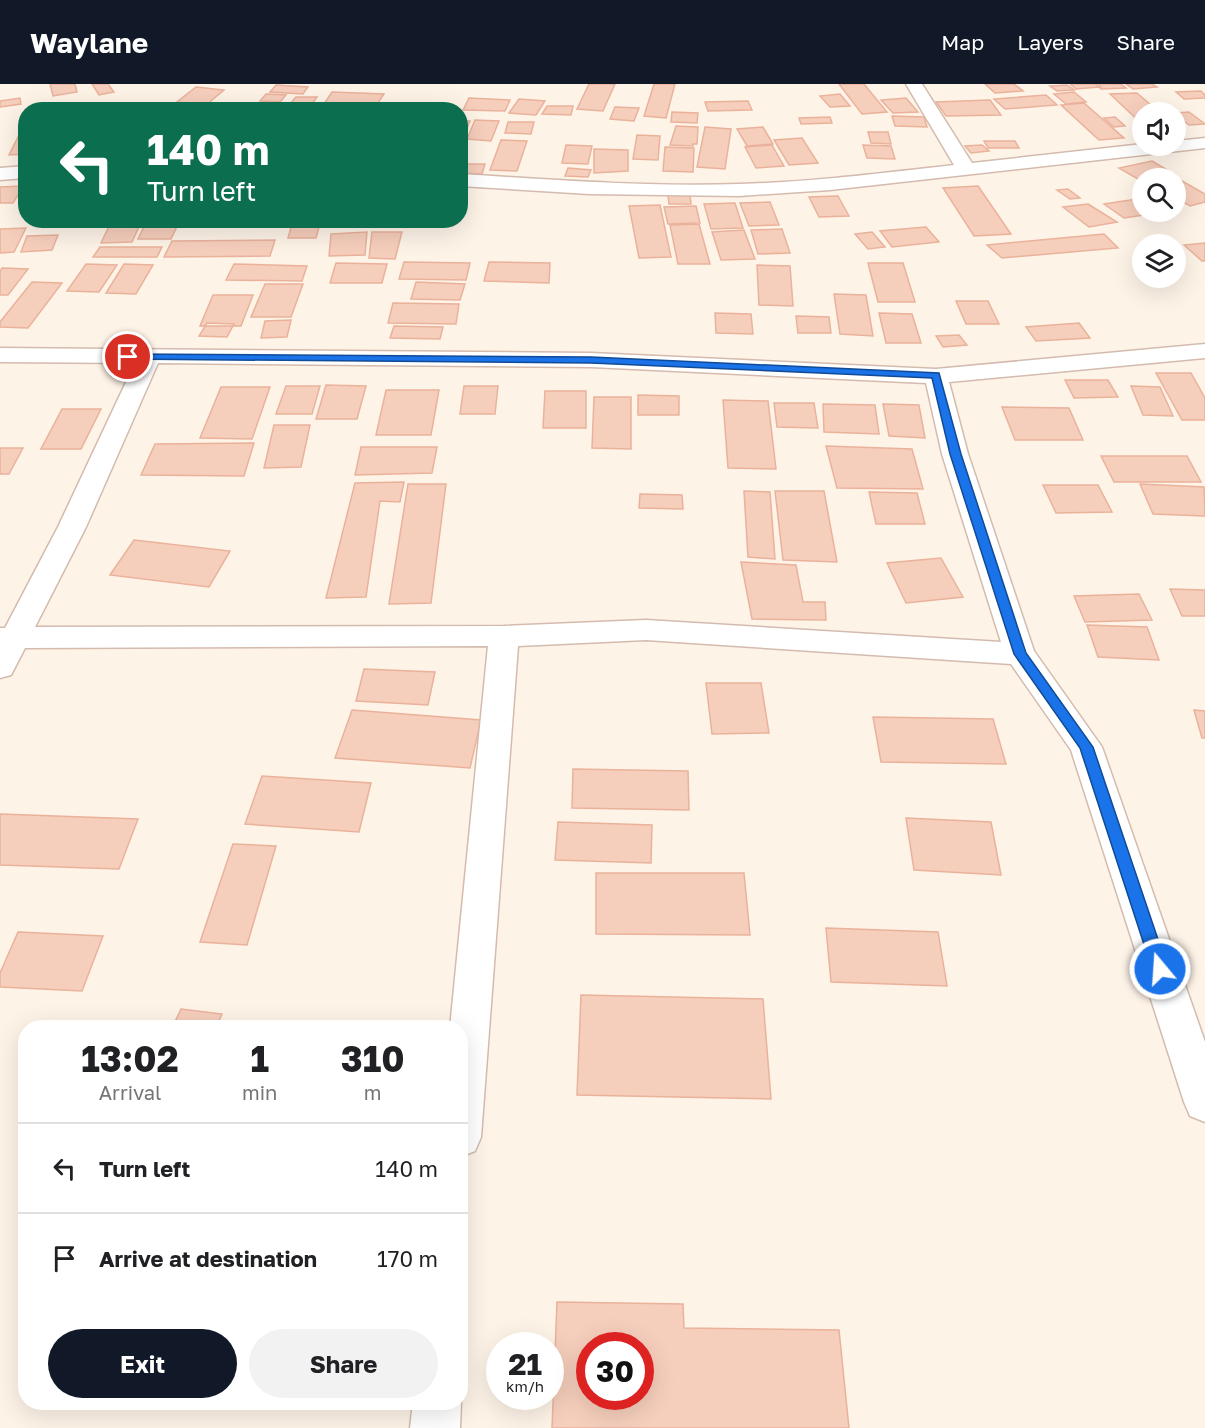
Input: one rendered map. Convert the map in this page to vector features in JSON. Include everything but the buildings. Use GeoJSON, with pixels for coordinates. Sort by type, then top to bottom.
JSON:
{"type":"FeatureCollection","features":[{"type":"Feature","properties":{"kind":"street"},"geometry":{"type":"LineString","coordinates":[[914,84],[966,169]]}},
{"type":"Feature","properties":{"kind":"street"},"geometry":{"type":"LineString","coordinates":[[468,180],[589,188],[739,190],[830,184],[1205,143]]}},
{"type":"Feature","properties":{"kind":"street"},"geometry":{"type":"LineString","coordinates":[[0,174],[18,173]]}},
{"type":"Feature","properties":{"kind":"street"},"geometry":{"type":"LineString","coordinates":[[0,355],[591,360],[936,375],[1205,351]]}},
{"type":"Feature","properties":{"kind":"street"},"geometry":{"type":"LineString","coordinates":[[0,667],[7,638],[72,527],[149,357]]}},
{"type":"Feature","properties":{"kind":"street"},"geometry":{"type":"LineString","coordinates":[[936,375],[955,454],[1020,654],[1086,747],[1205,1102]]}},
{"type":"Feature","properties":{"kind":"street"},"geometry":{"type":"LineString","coordinates":[[7,638],[504,636],[646,630],[1020,654]]}},
{"type":"Feature","properties":{"kind":"street"},"geometry":{"type":"LineString","coordinates":[[468,1046],[504,636]]}},
{"type":"Feature","properties":{"kind":"street"},"geometry":{"type":"LineString","coordinates":[[435,1428],[436,1410]]}},
{"type":"Feature","properties":{"kind":"route"},"geometry":{"type":"LineString","coordinates":[[128,357],[591,360],[936,375],[955,454],[1020,654],[1086,747],[1160,969]]}}]}
